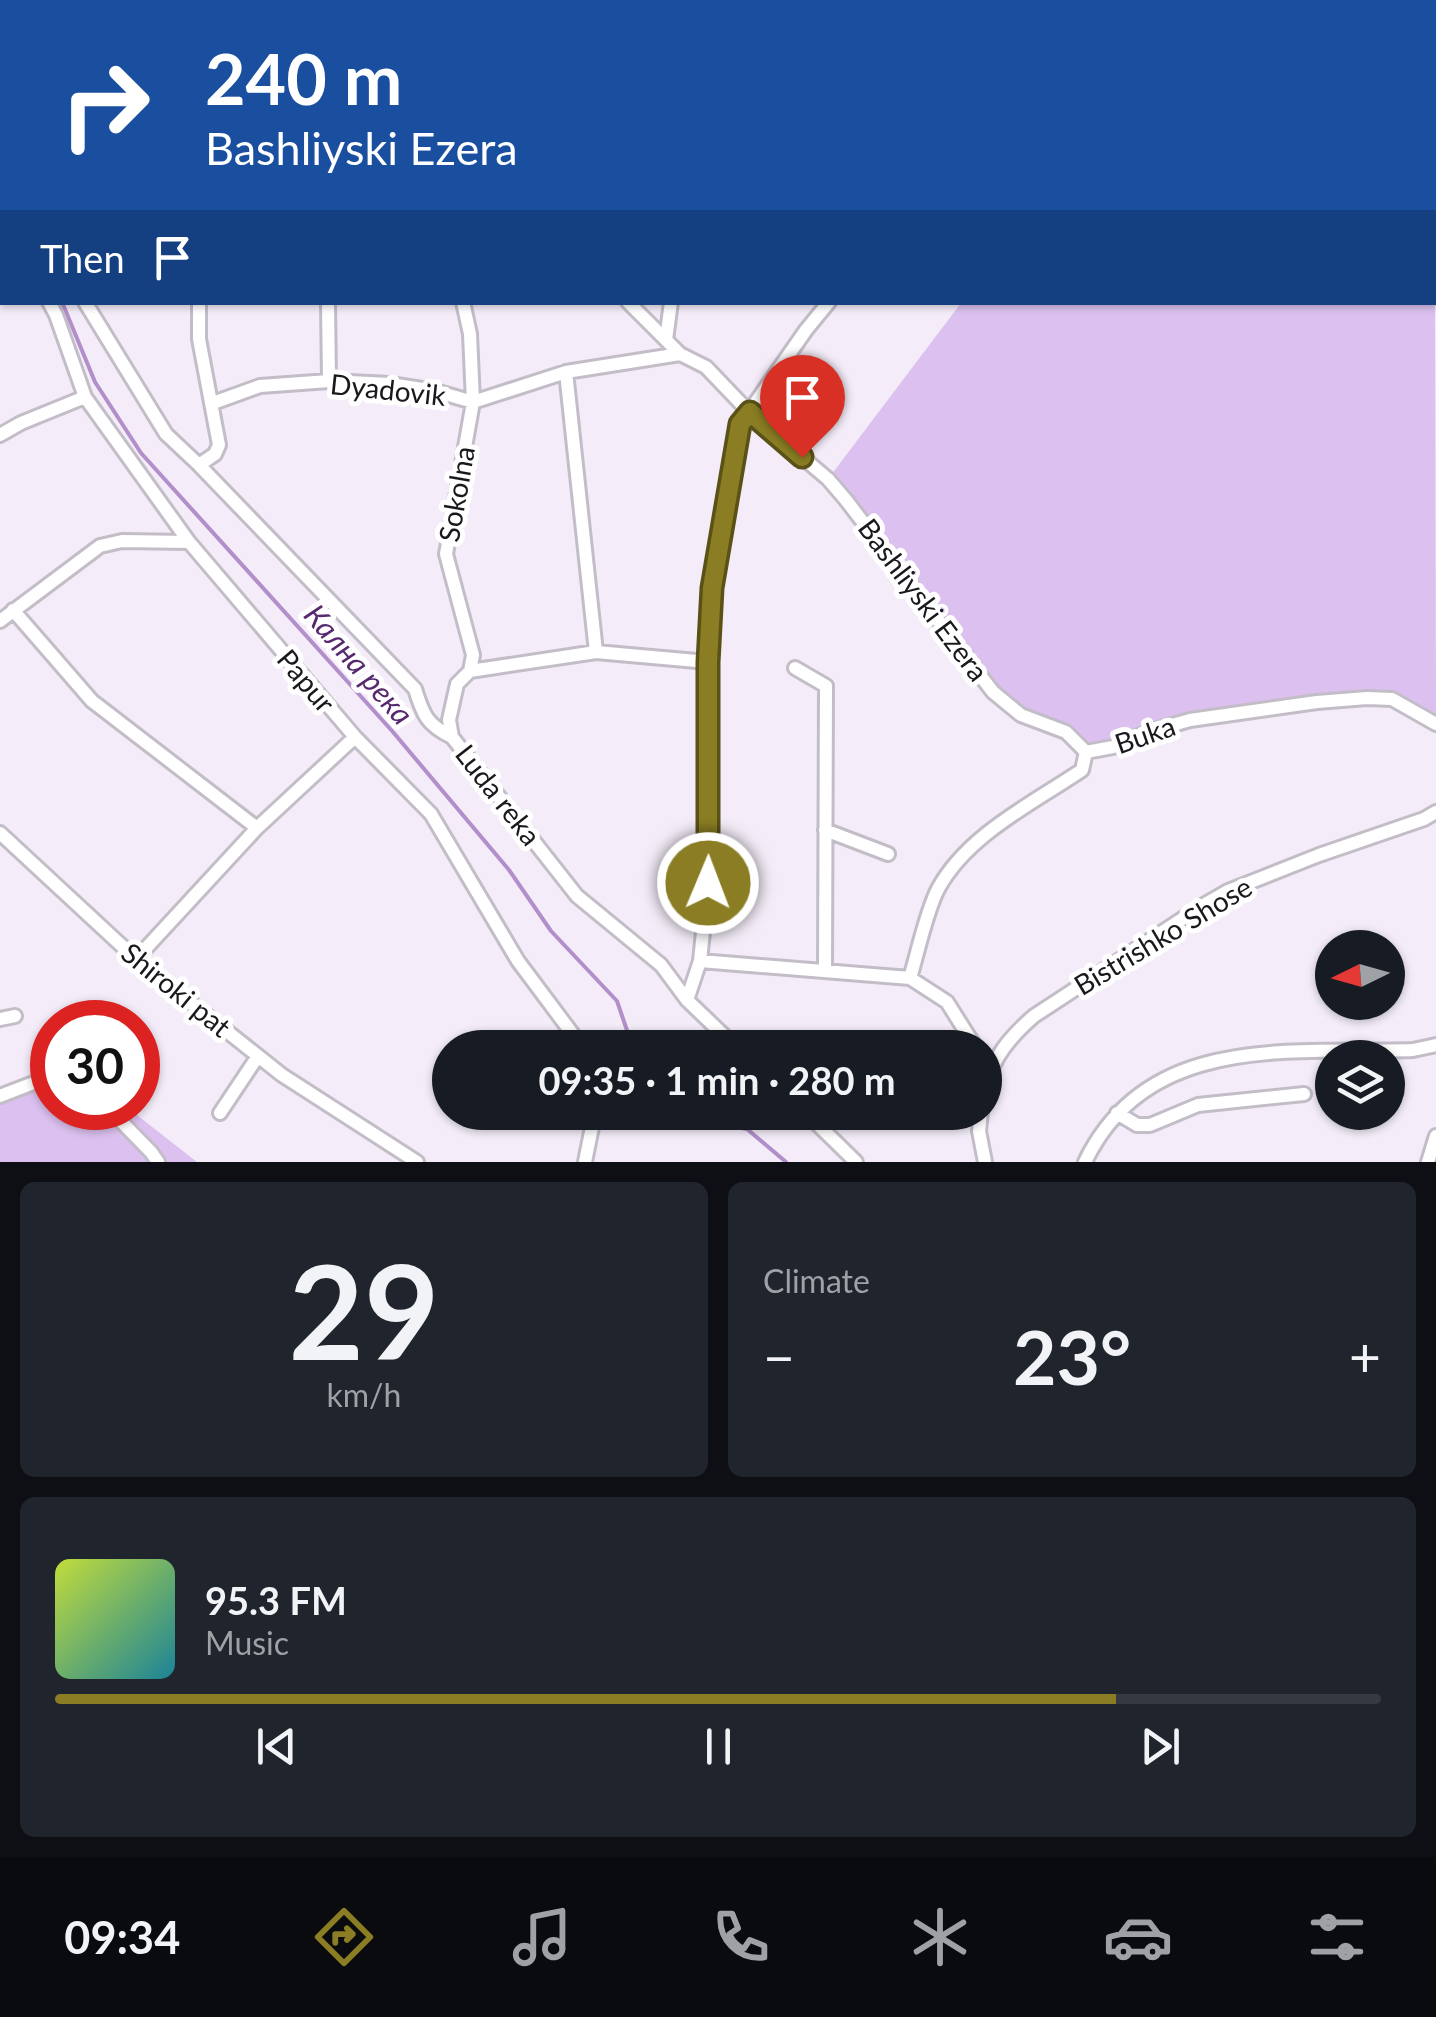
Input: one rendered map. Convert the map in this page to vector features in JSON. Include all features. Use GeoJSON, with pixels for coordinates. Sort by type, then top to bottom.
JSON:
{"type":"FeatureCollection","features":[{"type":"Feature","properties":{"kind":"street","name":"Papur"},"geometry":{"type":"LineString","coordinates":[[51,305],[85,397],[188,542],[355,737],[431,814],[518,961],[570,1030]]}},
{"type":"Feature","properties":{"kind":"street","name":"Luda reka"},"geometry":{"type":"LineString","coordinates":[[87,305],[166,434],[415,689],[422,713],[435,729],[452,736],[577,896],[661,965],[686,1000],[718,1030]]}},
{"type":"Feature","properties":{"kind":"street"},"geometry":{"type":"LineString","coordinates":[[199,305],[199,338],[218,450],[199,465]]}},
{"type":"Feature","properties":{"kind":"street"},"geometry":{"type":"LineString","coordinates":[[328,305],[330,381]]}},
{"type":"Feature","properties":{"kind":"street","name":"Sokolna"},"geometry":{"type":"LineString","coordinates":[[464,305],[470,334],[473,402],[446,554],[473,655],[470,671]]}},
{"type":"Feature","properties":{"kind":"street"},"geometry":{"type":"LineString","coordinates":[[631,305],[680,354]]}},
{"type":"Feature","properties":{"kind":"street"},"geometry":{"type":"LineString","coordinates":[[666,340],[671,305]]}},
{"type":"Feature","properties":{"kind":"street"},"geometry":{"type":"LineString","coordinates":[[686,1000],[700,961],[708,883],[712,588],[740,424],[827,305]]}},
{"type":"Feature","properties":{"kind":"street","name":"Dyadovik"},"geometry":{"type":"LineString","coordinates":[[213,403],[260,386],[330,381],[390,384],[473,402],[566,372],[680,354]]}},
{"type":"Feature","properties":{"kind":"street","name":"Bashliyski Ezera"},"geometry":{"type":"LineString","coordinates":[[680,354],[706,367],[750,412],[828,479],[993,692],[1021,715],[1066,732],[1086,752]]}},
{"type":"Feature","properties":{"kind":"street"},"geometry":{"type":"LineString","coordinates":[[566,372],[596,652]]}},
{"type":"Feature","properties":{"kind":"street"},"geometry":{"type":"LineString","coordinates":[[0,435],[85,397]]}},
{"type":"Feature","properties":{"kind":"street"},"geometry":{"type":"LineString","coordinates":[[0,621],[100,546],[122,541],[188,542]]}},
{"type":"Feature","properties":{"kind":"street"},"geometry":{"type":"LineString","coordinates":[[14,610],[92,701],[257,828]]}},
{"type":"Feature","properties":{"kind":"street"},"geometry":{"type":"LineString","coordinates":[[452,736],[449,720],[457,684],[470,671],[596,652],[708,662]]}},
{"type":"Feature","properties":{"kind":"street"},"geometry":{"type":"LineString","coordinates":[[795,668],[826,686],[825,970]]}},
{"type":"Feature","properties":{"kind":"street","name":"Buka"},"geometry":{"type":"LineString","coordinates":[[910,978],[936,892],[952,868],[976,842],[1082,770],[1086,752],[1113,747],[1190,720],[1367,698],[1392,699],[1436,724]]}},
{"type":"Feature","properties":{"kind":"street"},"geometry":{"type":"LineString","coordinates":[[136,959],[257,828],[355,737]]}},
{"type":"Feature","properties":{"kind":"street","name":"Bistrishko Shose"},"geometry":{"type":"LineString","coordinates":[[1002,1049],[1034,1016],[1228,891],[1436,812]]}},
{"type":"Feature","properties":{"kind":"street"},"geometry":{"type":"LineString","coordinates":[[825,830],[888,854]]}},
{"type":"Feature","properties":{"kind":"street","name":"Shiroki pat"},"geometry":{"type":"LineString","coordinates":[[0,833],[136,959],[282,1075],[416,1162]]}},
{"type":"Feature","properties":{"kind":"street"},"geometry":{"type":"LineString","coordinates":[[700,961],[910,978],[947,1002],[965,1030]]}},
{"type":"Feature","properties":{"kind":"street"},"geometry":{"type":"LineString","coordinates":[[1085,1162],[1101,1133],[1118,1114],[1151,1087],[1196,1066],[1266,1052],[1414,1050],[1436,1045]]}},
{"type":"Feature","properties":{"kind":"street"},"geometry":{"type":"LineString","coordinates":[[220,1114],[258,1056]]}},
{"type":"Feature","properties":{"kind":"street"},"geometry":{"type":"LineString","coordinates":[[0,1096],[30,1086]]}},
{"type":"Feature","properties":{"kind":"street"},"geometry":{"type":"LineString","coordinates":[[1118,1114],[1137,1125],[1150,1124],[1198,1105],[1304,1094]]}},
{"type":"Feature","properties":{"kind":"street"},"geometry":{"type":"LineString","coordinates":[[130,1130],[158,1162]]}},
{"type":"Feature","properties":{"kind":"street"},"geometry":{"type":"LineString","coordinates":[[584,1162],[590,1130]]}},
{"type":"Feature","properties":{"kind":"street"},"geometry":{"type":"LineString","coordinates":[[823,1130],[856,1162]]}},
{"type":"Feature","properties":{"kind":"street"},"geometry":{"type":"LineString","coordinates":[[980,1130],[985,1162]]}},
{"type":"Feature","properties":{"kind":"street"},"geometry":{"type":"LineString","coordinates":[[1428,1162],[1436,1136]]}},
{"type":"Feature","properties":{"kind":"shaded area"},"geometry":{"type":"Polygon","coordinates":[[[959,305],[1435,305],[1436,725],[1392,699],[1222,714],[1086,752],[1066,732],[1021,715],[993,692],[828,479],[959,305]]]}},
{"type":"Feature","properties":{"kind":"shaded area"},"geometry":{"type":"Polygon","coordinates":[[[30,1076],[30,1130],[156,1130],[197,1162],[0,1162],[0,1090],[30,1076]]]}},
{"type":"Feature","properties":{"kind":"waterway","name":"Кална река"},"geometry":{"type":"LineString","coordinates":[[63,305],[95,382],[141,453],[393,732],[509,870],[551,931],[617,1001],[627,1030]]}},
{"type":"Feature","properties":{"kind":"waterway","name":"Кална река"},"geometry":{"type":"LineString","coordinates":[[748,1130],[786,1162]]}},
{"type":"Feature","properties":{"kind":"route"},"geometry":{"type":"LineString","coordinates":[[708,883],[712,588],[740,424],[750,412],[802,457]]}}]}
